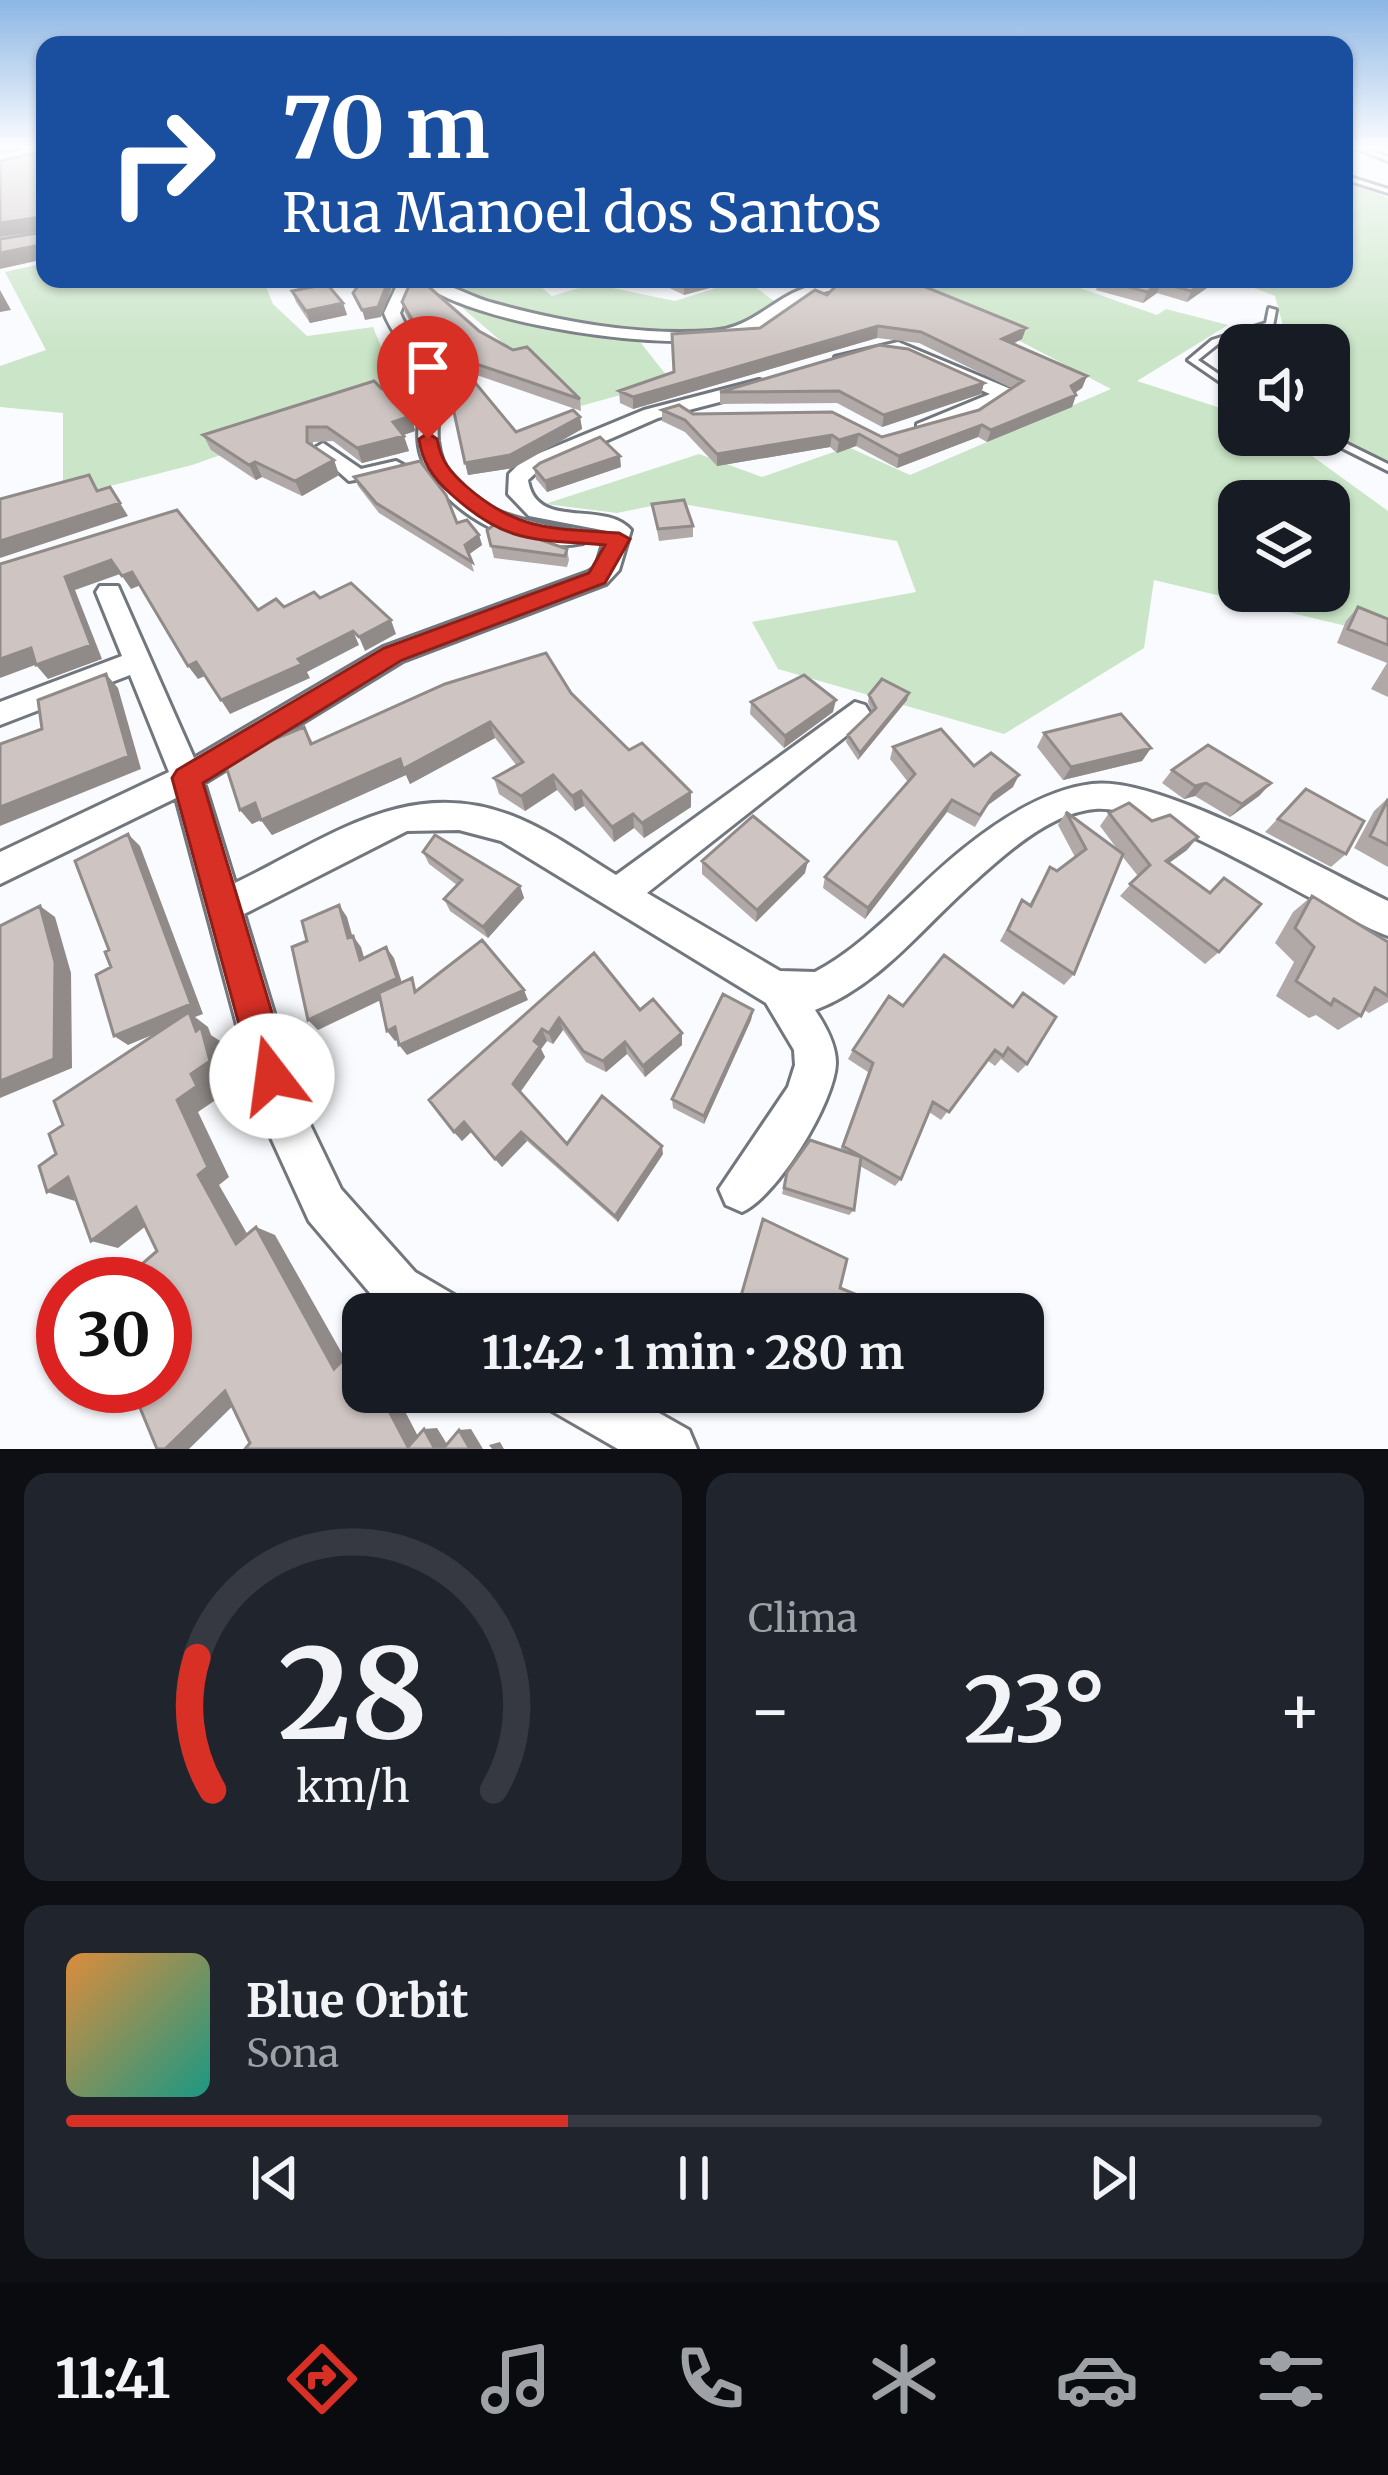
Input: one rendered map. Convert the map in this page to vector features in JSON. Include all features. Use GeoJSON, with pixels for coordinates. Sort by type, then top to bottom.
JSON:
{"type":"FeatureCollection","features":[{"type":"Feature","properties":{"kind":"street"},"geometry":{"type":"LineString","coordinates":[[402,288],[392,313],[428,375],[431,457],[466,500],[492,520],[524,532],[619,539]]}},
{"type":"Feature","properties":{"kind":"street"},"geometry":{"type":"LineString","coordinates":[[439,288],[558,322],[695,337],[736,334],[767,321],[802,295],[826,288]]}},
{"type":"Feature","properties":{"kind":"street"},"geometry":{"type":"LineString","coordinates":[[824,364],[876,347],[898,347],[1006,394],[967,413],[901,433]]}},
{"type":"Feature","properties":{"kind":"street"},"geometry":{"type":"LineString","coordinates":[[619,539],[611,523],[543,514],[524,506],[517,494],[518,479],[544,459],[651,415],[784,378]]}},
{"type":"Feature","properties":{"kind":"street"},"geometry":{"type":"LineString","coordinates":[[651,415],[735,416]]}},
{"type":"Feature","properties":{"kind":"street"},"geometry":{"type":"LineString","coordinates":[[323,449],[357,476],[431,457]]}},
{"type":"Feature","properties":{"kind":"street"},"geometry":{"type":"LineString","coordinates":[[0,869],[187,778],[393,654],[597,578],[619,539]]}},
{"type":"Feature","properties":{"kind":"street"},"geometry":{"type":"LineString","coordinates":[[109,592],[187,778],[284,1118],[325,1205],[405,1293]]}},
{"type":"Feature","properties":{"kind":"street"},"geometry":{"type":"LineString","coordinates":[[0,714],[138,661]]}},
{"type":"Feature","properties":{"kind":"street"},"geometry":{"type":"LineString","coordinates":[[616,896],[664,854],[855,713]]}},
{"type":"Feature","properties":{"kind":"street"},"geometry":{"type":"LineString","coordinates":[[225,906],[402,818],[429,813],[481,818],[513,831],[779,992],[805,994],[842,978],[994,846],[1056,810],[1097,795],[1153,810],[1388,919]]}},
{"type":"Feature","properties":{"kind":"street"},"geometry":{"type":"LineString","coordinates":[[742,1189],[811,1089],[818,1070],[814,1047],[779,992]]}},
{"type":"Feature","properties":{"kind":"street"},"geometry":{"type":"LineString","coordinates":[[607,1413],[670,1449]]}},
{"type":"Feature","properties":{"kind":"lane"},"geometry":{"type":"LineString","coordinates":[[1270,324],[1272,310]]}},
{"type":"Feature","properties":{"kind":"lane"},"geometry":{"type":"LineString","coordinates":[[1218,341],[1192,360],[1218,378]]}},
{"type":"Feature","properties":{"kind":"lane"},"geometry":{"type":"LineString","coordinates":[[1350,449],[1388,468]]}},
{"type":"Feature","properties":{"kind":"green space"},"geometry":{"type":"Polygon","coordinates":[[[1353,216],[1388,216],[1388,463],[1350,444],[1350,324],[1283,324],[1275,296],[1254,288],[1353,288],[1353,216]]]}},
{"type":"Feature","properties":{"kind":"green space"},"geometry":{"type":"Polygon","coordinates":[[[36,265],[36,288],[267,288],[273,304],[307,336],[373,327],[400,392],[192,465],[63,498],[63,413],[0,407],[0,366],[46,350],[5,272],[36,265]]]}},
{"type":"Feature","properties":{"kind":"green space"},"geometry":{"type":"Polygon","coordinates":[[[439,288],[542,288],[552,296],[579,288],[612,288],[675,301],[716,288],[756,288],[781,306],[734,332],[633,333],[671,381],[577,407],[439,288]]]}},
{"type":"Feature","properties":{"kind":"green space"},"geometry":{"type":"Polygon","coordinates":[[[919,288],[1080,288],[1157,315],[1166,309],[1224,324],[1137,381],[1218,407],[1218,456],[1312,456],[1345,480],[1218,480],[1218,595],[1154,580],[1144,648],[1004,734],[778,669],[752,622],[916,592],[897,541],[671,502],[617,513],[545,504],[699,454],[762,477],[848,447],[910,475],[1111,389],[919,288]]]}},
{"type":"Feature","properties":{"kind":"green space"},"geometry":{"type":"Polygon","coordinates":[[[1350,483],[1388,511],[1388,636],[1288,612],[1350,612],[1350,483]]]}},
{"type":"Feature","properties":{"kind":"building"},"geometry":{"type":"Polygon","coordinates":[[[0,216],[36,216],[36,218],[0,223],[0,216]]]}},
{"type":"Feature","properties":{"kind":"building"},"geometry":{"type":"Polygon","coordinates":[[[36,233],[36,246],[0,253],[0,239],[36,233]]]}},
{"type":"Feature","properties":{"kind":"building"},"geometry":{"type":"Polygon","coordinates":[[[330,288],[343,303],[306,311],[292,291],[330,288]]]}},
{"type":"Feature","properties":{"kind":"building"},"geometry":{"type":"Polygon","coordinates":[[[357,288],[385,288],[378,307],[362,310],[353,293],[357,288]]]}},
{"type":"Feature","properties":{"kind":"building"},"geometry":{"type":"Polygon","coordinates":[[[408,288],[430,288],[479,331],[513,350],[527,347],[580,399],[453,356],[516,432],[573,410],[580,417],[510,455],[465,463],[441,352],[430,346],[439,344],[414,323],[402,302],[408,288]]]}},
{"type":"Feature","properties":{"kind":"building"},"geometry":{"type":"Polygon","coordinates":[[[834,288],[928,288],[1026,328],[1002,339],[1087,376],[1071,386],[1076,395],[991,430],[982,425],[899,456],[859,434],[717,454],[685,420],[662,410],[679,405],[693,414],[832,412],[882,437],[979,410],[1023,381],[921,332],[878,326],[633,397],[619,391],[674,372],[672,334],[760,328],[815,290],[827,295],[834,288]]]}},
{"type":"Feature","properties":{"kind":"building"},"geometry":{"type":"Polygon","coordinates":[[[879,345],[908,349],[984,383],[884,415],[839,391],[720,392],[879,345]]]}},
{"type":"Feature","properties":{"kind":"building"},"geometry":{"type":"Polygon","coordinates":[[[374,381],[382,389],[404,385],[411,416],[393,422],[404,436],[357,448],[327,427],[307,427],[307,442],[334,460],[295,481],[255,462],[249,465],[203,435],[374,381]]]}},
{"type":"Feature","properties":{"kind":"building"},"geometry":{"type":"Polygon","coordinates":[[[600,437],[620,456],[545,481],[534,468],[540,463],[600,437]]]}},
{"type":"Feature","properties":{"kind":"building"},"geometry":{"type":"Polygon","coordinates":[[[420,461],[446,495],[457,523],[467,520],[479,535],[465,545],[472,562],[376,503],[354,477],[420,461]]]}},
{"type":"Feature","properties":{"kind":"building"},"geometry":{"type":"Polygon","coordinates":[[[89,475],[97,491],[110,487],[120,503],[0,541],[0,499],[89,475]]]}},
{"type":"Feature","properties":{"kind":"building"},"geometry":{"type":"Polygon","coordinates":[[[684,500],[693,526],[658,529],[652,504],[684,500]]]}},
{"type":"Feature","properties":{"kind":"building"},"geometry":{"type":"Polygon","coordinates":[[[177,510],[258,610],[276,599],[284,607],[314,592],[320,598],[351,583],[391,620],[359,637],[353,631],[298,659],[302,664],[221,700],[196,662],[188,666],[132,572],[122,576],[111,560],[65,577],[91,645],[36,665],[31,648],[0,659],[0,564],[177,510]]]}},
{"type":"Feature","properties":{"kind":"building"},"geometry":{"type":"Polygon","coordinates":[[[495,524],[567,549],[565,556],[491,546],[487,530],[495,524]]]}},
{"type":"Feature","properties":{"kind":"building"},"geometry":{"type":"Polygon","coordinates":[[[1358,607],[1388,619],[1388,645],[1348,629],[1358,607]]]}},
{"type":"Feature","properties":{"kind":"building"},"geometry":{"type":"Polygon","coordinates":[[[546,653],[571,693],[629,750],[642,743],[691,792],[642,823],[633,814],[612,827],[581,791],[572,796],[553,775],[521,796],[494,778],[523,762],[490,722],[403,769],[400,759],[261,820],[255,803],[240,810],[224,760],[304,727],[311,744],[445,684],[546,653]]]}},
{"type":"Feature","properties":{"kind":"building"},"geometry":{"type":"Polygon","coordinates":[[[106,674],[129,756],[0,807],[0,744],[42,729],[38,700],[106,674]]]}},
{"type":"Feature","properties":{"kind":"building"},"geometry":{"type":"Polygon","coordinates":[[[804,675],[836,700],[785,736],[751,702],[804,675]]]}},
{"type":"Feature","properties":{"kind":"building"},"geometry":{"type":"Polygon","coordinates":[[[882,679],[909,693],[860,753],[848,735],[876,708],[869,695],[882,679]]]}},
{"type":"Feature","properties":{"kind":"building"},"geometry":{"type":"Polygon","coordinates":[[[1121,714],[1151,748],[1071,767],[1044,733],[1121,714]]]}},
{"type":"Feature","properties":{"kind":"building"},"geometry":{"type":"Polygon","coordinates":[[[941,729],[974,766],[991,753],[1019,775],[994,794],[980,815],[952,800],[868,908],[825,877],[915,774],[893,747],[941,729]]]}},
{"type":"Feature","properties":{"kind":"building"},"geometry":{"type":"Polygon","coordinates":[[[1208,745],[1271,783],[1242,804],[1206,783],[1195,786],[1172,770],[1208,745]]]}},
{"type":"Feature","properties":{"kind":"building"},"geometry":{"type":"Polygon","coordinates":[[[1306,789],[1364,821],[1346,854],[1278,819],[1306,789]]]}},
{"type":"Feature","properties":{"kind":"building"},"geometry":{"type":"Polygon","coordinates":[[[1388,799],[1388,845],[1370,836],[1388,799]]]}},
{"type":"Feature","properties":{"kind":"building"},"geometry":{"type":"Polygon","coordinates":[[[1129,803],[1152,821],[1170,815],[1198,837],[1166,861],[1210,893],[1224,878],[1261,904],[1219,952],[1130,884],[1150,865],[1109,813],[1129,803]]]}},
{"type":"Feature","properties":{"kind":"building"},"geometry":{"type":"Polygon","coordinates":[[[1066,812],[1123,854],[1074,974],[1008,930],[1022,900],[1031,906],[1050,867],[1057,871],[1086,849],[1066,812]]]}},
{"type":"Feature","properties":{"kind":"building"},"geometry":{"type":"Polygon","coordinates":[[[753,816],[808,861],[757,910],[702,861],[753,816]]]}},
{"type":"Feature","properties":{"kind":"building"},"geometry":{"type":"Polygon","coordinates":[[[128,834],[191,1004],[114,1036],[96,975],[111,967],[105,952],[109,950],[75,861],[128,834]]]}},
{"type":"Feature","properties":{"kind":"building"},"geometry":{"type":"Polygon","coordinates":[[[435,835],[520,886],[483,927],[444,899],[462,880],[423,852],[435,835]]]}},
{"type":"Feature","properties":{"kind":"building"},"geometry":{"type":"Polygon","coordinates":[[[1312,896],[1388,942],[1388,996],[1375,988],[1361,1016],[1334,999],[1331,1005],[1296,981],[1314,947],[1295,928],[1312,896]]]}},
{"type":"Feature","properties":{"kind":"building"},"geometry":{"type":"Polygon","coordinates":[[[339,905],[360,960],[386,947],[397,978],[308,1020],[292,947],[307,941],[302,921],[339,905]]]}},
{"type":"Feature","properties":{"kind":"building"},"geometry":{"type":"Polygon","coordinates":[[[40,906],[55,962],[54,1059],[0,1081],[0,926],[40,906]]]}},
{"type":"Feature","properties":{"kind":"building"},"geometry":{"type":"Polygon","coordinates":[[[482,940],[524,990],[399,1045],[395,1027],[387,1031],[379,993],[412,978],[415,992],[482,940]]]}},
{"type":"Feature","properties":{"kind":"building"},"geometry":{"type":"Polygon","coordinates":[[[594,953],[640,1010],[653,999],[682,1033],[643,1066],[625,1042],[603,1061],[583,1051],[559,1018],[549,1033],[542,1029],[534,1041],[540,1046],[513,1084],[567,1144],[602,1096],[662,1146],[615,1216],[521,1132],[495,1159],[464,1122],[454,1132],[429,1100],[594,953]]]}},
{"type":"Feature","properties":{"kind":"building"},"geometry":{"type":"Polygon","coordinates":[[[944,955],[1013,1007],[1023,993],[1056,1017],[1027,1064],[1008,1048],[1003,1056],[995,1050],[949,1112],[933,1102],[901,1179],[843,1146],[873,1063],[853,1050],[889,996],[903,1006],[944,955]]]}},
{"type":"Feature","properties":{"kind":"building"},"geometry":{"type":"Polygon","coordinates":[[[723,994],[753,1010],[704,1116],[672,1099],[723,994]]]}},
{"type":"Feature","properties":{"kind":"building"},"geometry":{"type":"Polygon","coordinates":[[[189,1012],[196,1031],[201,1027],[210,1061],[191,1074],[197,1086],[177,1100],[208,1167],[198,1175],[236,1244],[256,1227],[334,1369],[342,1361],[342,1413],[390,1413],[408,1447],[424,1429],[435,1449],[245,1449],[250,1443],[225,1391],[165,1449],[157,1449],[142,1413],[192,1413],[192,1257],[150,1257],[157,1251],[136,1207],[91,1241],[68,1177],[47,1192],[39,1166],[56,1154],[49,1134],[63,1125],[54,1101],[189,1012]]]}},
{"type":"Feature","properties":{"kind":"building"},"geometry":{"type":"Polygon","coordinates":[[[810,1140],[861,1157],[854,1210],[784,1188],[787,1172],[810,1140]]]}},
{"type":"Feature","properties":{"kind":"building"},"geometry":{"type":"Polygon","coordinates":[[[763,1219],[847,1259],[840,1288],[852,1293],[742,1293],[763,1219]]]}},
{"type":"Feature","properties":{"kind":"building"},"geometry":{"type":"Polygon","coordinates":[[[459,1430],[470,1449],[443,1449],[459,1430]]]}},
{"type":"Feature","properties":{"kind":"route"},"geometry":{"type":"LineString","coordinates":[[272,1076],[187,778],[393,654],[597,578],[607,570],[619,539],[524,532],[492,520],[445,478],[431,457],[428,439]]}}]}
